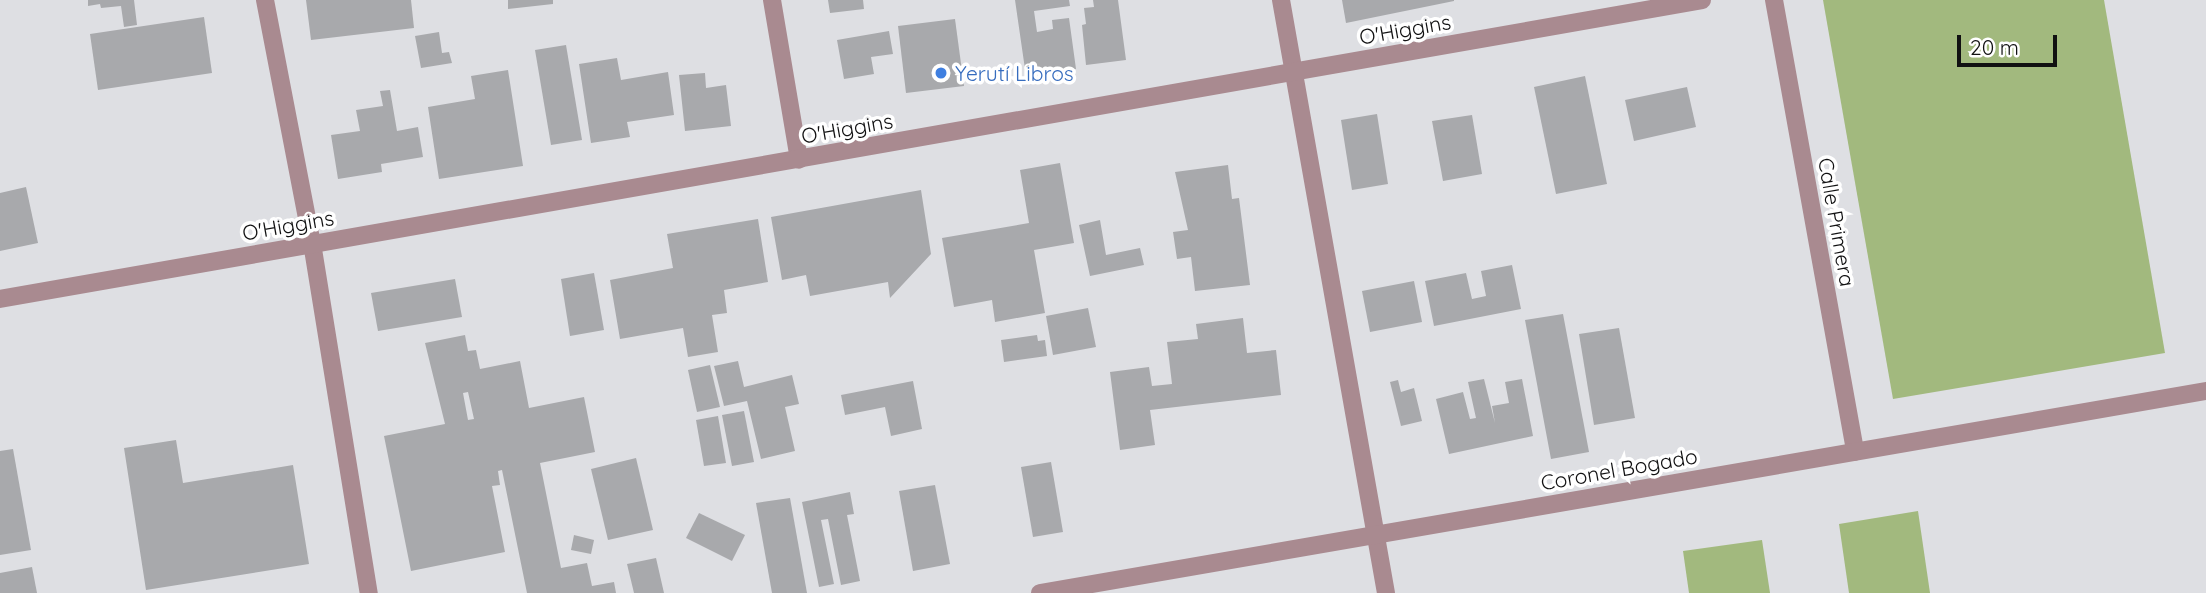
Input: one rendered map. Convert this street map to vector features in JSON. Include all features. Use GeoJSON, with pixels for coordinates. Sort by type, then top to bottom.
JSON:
{"type":"FeatureCollection","features":[{"type":"Feature","properties":{"kind":"street"},"geometry":{"type":"LineString","coordinates":[[265,0],[312,243],[369,593]]}},
{"type":"Feature","properties":{"kind":"street"},"geometry":{"type":"LineString","coordinates":[[772,0],[799,160]]}},
{"type":"Feature","properties":{"kind":"street"},"geometry":{"type":"LineString","coordinates":[[1281,0],[1386,593]]}},
{"type":"Feature","properties":{"kind":"street","name":"O'Higgins"},"geometry":{"type":"LineString","coordinates":[[0,299],[1702,0]]}},
{"type":"Feature","properties":{"kind":"street","name":"Calle Primera"},"geometry":{"type":"LineString","coordinates":[[1774,0],[1855,452]]}},
{"type":"Feature","properties":{"kind":"street","name":"Coronel Bogado"},"geometry":{"type":"LineString","coordinates":[[1040,593],[2206,391]]}},
{"type":"Feature","properties":{"kind":"green space"},"geometry":{"type":"Polygon","coordinates":[[[1823,0],[2104,0],[2165,353],[1893,399],[1823,0]]]}},
{"type":"Feature","properties":{"kind":"green space"},"geometry":{"type":"Polygon","coordinates":[[[1918,511],[1930,593],[1849,593],[1839,524],[1918,511]]]}},
{"type":"Feature","properties":{"kind":"green space"},"geometry":{"type":"Polygon","coordinates":[[[1762,540],[1770,593],[1689,593],[1683,551],[1762,540]]]}},
{"type":"Feature","properties":{"kind":"building"},"geometry":{"type":"Polygon","coordinates":[[[88,0],[134,0],[137,25],[124,27],[121,6],[88,6],[88,0]]]}},
{"type":"Feature","properties":{"kind":"building"},"geometry":{"type":"Polygon","coordinates":[[[306,0],[411,0],[414,28],[311,40],[306,0]]]}},
{"type":"Feature","properties":{"kind":"building"},"geometry":{"type":"Polygon","coordinates":[[[508,0],[553,0],[553,4],[508,9],[508,0]]]}},
{"type":"Feature","properties":{"kind":"building"},"geometry":{"type":"Polygon","coordinates":[[[828,0],[863,0],[864,9],[830,13],[828,0]]]}},
{"type":"Feature","properties":{"kind":"building"},"geometry":{"type":"Polygon","coordinates":[[[1015,0],[1069,0],[1070,6],[1034,11],[1037,32],[1053,29],[1052,20],[1069,18],[1076,69],[1026,76],[1015,0]]]}},
{"type":"Feature","properties":{"kind":"building"},"geometry":{"type":"Polygon","coordinates":[[[1093,0],[1118,0],[1126,60],[1086,65],[1082,25],[1086,24],[1084,8],[1094,7],[1093,0]]]}},
{"type":"Feature","properties":{"kind":"building"},"geometry":{"type":"Polygon","coordinates":[[[1342,0],[1454,0],[1454,1],[1346,23],[1342,0]]]}},
{"type":"Feature","properties":{"kind":"building"},"geometry":{"type":"Polygon","coordinates":[[[204,17],[212,73],[98,90],[90,34],[204,17]]]}},
{"type":"Feature","properties":{"kind":"building"},"geometry":{"type":"Polygon","coordinates":[[[955,19],[964,86],[906,93],[898,26],[955,19]]]}},
{"type":"Feature","properties":{"kind":"building"},"geometry":{"type":"Polygon","coordinates":[[[889,31],[893,54],[871,57],[874,74],[844,79],[837,40],[889,31]]]}},
{"type":"Feature","properties":{"kind":"building"},"geometry":{"type":"Polygon","coordinates":[[[439,32],[442,53],[449,52],[452,63],[421,68],[415,36],[439,32]]]}},
{"type":"Feature","properties":{"kind":"building"},"geometry":{"type":"Polygon","coordinates":[[[566,45],[582,140],[551,145],[535,50],[566,45]]]}},
{"type":"Feature","properties":{"kind":"building"},"geometry":{"type":"Polygon","coordinates":[[[617,58],[621,80],[668,72],[674,115],[627,122],[630,137],[591,143],[579,64],[617,58]]]}},
{"type":"Feature","properties":{"kind":"building"},"geometry":{"type":"Polygon","coordinates":[[[508,70],[523,166],[439,179],[428,107],[475,99],[471,76],[508,70]]]}},
{"type":"Feature","properties":{"kind":"building"},"geometry":{"type":"Polygon","coordinates":[[[705,73],[706,88],[726,85],[731,126],[685,131],[679,75],[705,73]]]}},
{"type":"Feature","properties":{"kind":"building"},"geometry":{"type":"Polygon","coordinates":[[[1585,76],[1607,184],[1556,194],[1534,87],[1585,76]]]}},
{"type":"Feature","properties":{"kind":"building"},"geometry":{"type":"Polygon","coordinates":[[[1687,87],[1696,127],[1634,141],[1625,100],[1687,87]]]}},
{"type":"Feature","properties":{"kind":"building"},"geometry":{"type":"Polygon","coordinates":[[[390,90],[397,131],[418,127],[423,157],[381,164],[382,172],[338,179],[331,135],[360,131],[356,110],[383,106],[380,91],[390,90]]]}},
{"type":"Feature","properties":{"kind":"building"},"geometry":{"type":"Polygon","coordinates":[[[1377,114],[1388,184],[1352,190],[1341,120],[1377,114]]]}},
{"type":"Feature","properties":{"kind":"building"},"geometry":{"type":"Polygon","coordinates":[[[1472,115],[1482,174],[1443,181],[1432,121],[1472,115]]]}},
{"type":"Feature","properties":{"kind":"building"},"geometry":{"type":"Polygon","coordinates":[[[1060,163],[1074,243],[1034,250],[1045,313],[995,322],[992,300],[954,307],[942,238],[1029,223],[1020,170],[1060,163]]]}},
{"type":"Feature","properties":{"kind":"building"},"geometry":{"type":"Polygon","coordinates":[[[1228,165],[1232,199],[1239,198],[1250,285],[1195,291],[1191,257],[1177,259],[1173,232],[1188,230],[1175,172],[1228,165]]]}},
{"type":"Feature","properties":{"kind":"building"},"geometry":{"type":"Polygon","coordinates":[[[26,187],[38,243],[0,251],[0,193],[26,187]]]}},
{"type":"Feature","properties":{"kind":"building"},"geometry":{"type":"Polygon","coordinates":[[[921,190],[931,254],[890,298],[888,282],[810,296],[806,275],[782,280],[771,217],[921,190]]]}},
{"type":"Feature","properties":{"kind":"building"},"geometry":{"type":"Polygon","coordinates":[[[758,219],[768,282],[724,290],[727,313],[712,315],[718,352],[688,357],[683,328],[620,339],[610,280],[673,268],[667,234],[758,219]]]}},
{"type":"Feature","properties":{"kind":"building"},"geometry":{"type":"Polygon","coordinates":[[[1100,220],[1106,255],[1140,248],[1144,265],[1090,276],[1079,225],[1100,220]]]}},
{"type":"Feature","properties":{"kind":"building"},"geometry":{"type":"Polygon","coordinates":[[[1512,265],[1521,309],[1434,326],[1425,281],[1466,273],[1472,299],[1486,296],[1481,271],[1512,265]]]}},
{"type":"Feature","properties":{"kind":"building"},"geometry":{"type":"Polygon","coordinates":[[[594,273],[604,330],[570,336],[561,279],[594,273]]]}},
{"type":"Feature","properties":{"kind":"building"},"geometry":{"type":"Polygon","coordinates":[[[455,279],[462,317],[378,331],[371,293],[455,279]]]}},
{"type":"Feature","properties":{"kind":"building"},"geometry":{"type":"Polygon","coordinates":[[[1414,281],[1422,322],[1370,332],[1362,291],[1414,281]]]}},
{"type":"Feature","properties":{"kind":"building"},"geometry":{"type":"Polygon","coordinates":[[[1088,308],[1096,347],[1053,355],[1046,316],[1088,308]]]}},
{"type":"Feature","properties":{"kind":"building"},"geometry":{"type":"Polygon","coordinates":[[[1563,314],[1589,452],[1551,459],[1525,320],[1563,314]]]}},
{"type":"Feature","properties":{"kind":"building"},"geometry":{"type":"Polygon","coordinates":[[[1243,318],[1247,353],[1276,350],[1281,395],[1150,410],[1155,445],[1120,450],[1110,372],[1149,367],[1152,386],[1172,384],[1167,342],[1198,339],[1196,324],[1243,318]]]}},
{"type":"Feature","properties":{"kind":"building"},"geometry":{"type":"Polygon","coordinates":[[[1619,328],[1635,418],[1594,425],[1579,334],[1619,328]]]}},
{"type":"Feature","properties":{"kind":"building"},"geometry":{"type":"Polygon","coordinates":[[[465,335],[468,351],[476,350],[480,369],[520,361],[529,408],[584,397],[595,452],[540,463],[561,568],[587,563],[592,586],[614,582],[616,593],[527,593],[502,470],[498,471],[500,485],[492,486],[505,552],[411,571],[384,436],[445,424],[425,343],[465,335]],[[468,392],[463,393],[468,420],[474,419],[468,392]]]}},
{"type":"Feature","properties":{"kind":"building"},"geometry":{"type":"Polygon","coordinates":[[[1037,335],[1038,341],[1045,340],[1047,356],[1004,362],[1001,340],[1037,335]]]}},
{"type":"Feature","properties":{"kind":"building"},"geometry":{"type":"Polygon","coordinates":[[[738,361],[744,387],[792,375],[799,404],[785,407],[795,451],[761,459],[747,401],[724,406],[714,366],[738,361]]]}},
{"type":"Feature","properties":{"kind":"building"},"geometry":{"type":"Polygon","coordinates":[[[710,365],[720,407],[697,412],[688,370],[710,365]]]}},
{"type":"Feature","properties":{"kind":"building"},"geometry":{"type":"Polygon","coordinates":[[[1484,379],[1495,423],[1492,406],[1509,403],[1505,382],[1522,379],[1533,436],[1449,454],[1436,399],[1463,392],[1470,419],[1476,418],[1468,382],[1484,379]]]}},
{"type":"Feature","properties":{"kind":"building"},"geometry":{"type":"Polygon","coordinates":[[[1398,380],[1401,392],[1414,388],[1422,421],[1401,426],[1390,382],[1398,380]]]}},
{"type":"Feature","properties":{"kind":"building"},"geometry":{"type":"Polygon","coordinates":[[[913,381],[922,429],[891,436],[885,407],[845,415],[841,395],[913,381]]]}},
{"type":"Feature","properties":{"kind":"building"},"geometry":{"type":"Polygon","coordinates":[[[744,411],[754,462],[732,466],[722,415],[744,411]]]}},
{"type":"Feature","properties":{"kind":"building"},"geometry":{"type":"Polygon","coordinates":[[[718,416],[726,463],[704,466],[696,420],[718,416]]]}},
{"type":"Feature","properties":{"kind":"building"},"geometry":{"type":"Polygon","coordinates":[[[176,440],[183,483],[293,465],[309,564],[146,590],[124,448],[176,440]]]}},
{"type":"Feature","properties":{"kind":"building"},"geometry":{"type":"Polygon","coordinates":[[[13,449],[31,550],[0,555],[0,451],[13,449]]]}},
{"type":"Feature","properties":{"kind":"building"},"geometry":{"type":"Polygon","coordinates":[[[636,458],[653,530],[608,540],[591,469],[636,458]]]}},
{"type":"Feature","properties":{"kind":"building"},"geometry":{"type":"Polygon","coordinates":[[[1051,462],[1063,532],[1033,537],[1021,467],[1051,462]]]}},
{"type":"Feature","properties":{"kind":"building"},"geometry":{"type":"Polygon","coordinates":[[[935,485],[950,564],[913,571],[899,491],[935,485]]]}},
{"type":"Feature","properties":{"kind":"building"},"geometry":{"type":"Polygon","coordinates":[[[850,492],[854,514],[847,515],[860,581],[841,585],[828,519],[821,520],[834,584],[819,587],[802,502],[850,492]]]}},
{"type":"Feature","properties":{"kind":"building"},"geometry":{"type":"Polygon","coordinates":[[[790,498],[807,593],[772,593],[756,503],[790,498]]]}},
{"type":"Feature","properties":{"kind":"building"},"geometry":{"type":"Polygon","coordinates":[[[699,513],[745,535],[732,561],[686,538],[699,513]]]}},
{"type":"Feature","properties":{"kind":"building"},"geometry":{"type":"Polygon","coordinates":[[[574,535],[594,540],[591,554],[571,550],[574,535]]]}},
{"type":"Feature","properties":{"kind":"building"},"geometry":{"type":"Polygon","coordinates":[[[656,558],[664,593],[634,593],[627,564],[656,558]]]}},
{"type":"Feature","properties":{"kind":"building"},"geometry":{"type":"Polygon","coordinates":[[[32,567],[37,593],[0,593],[0,573],[32,567]]]}},
{"type":"Feature","properties":{"kind":"place","name":"Yerutí Libros"},"geometry":{"type":"Point","coordinates":[941,73]}}]}
